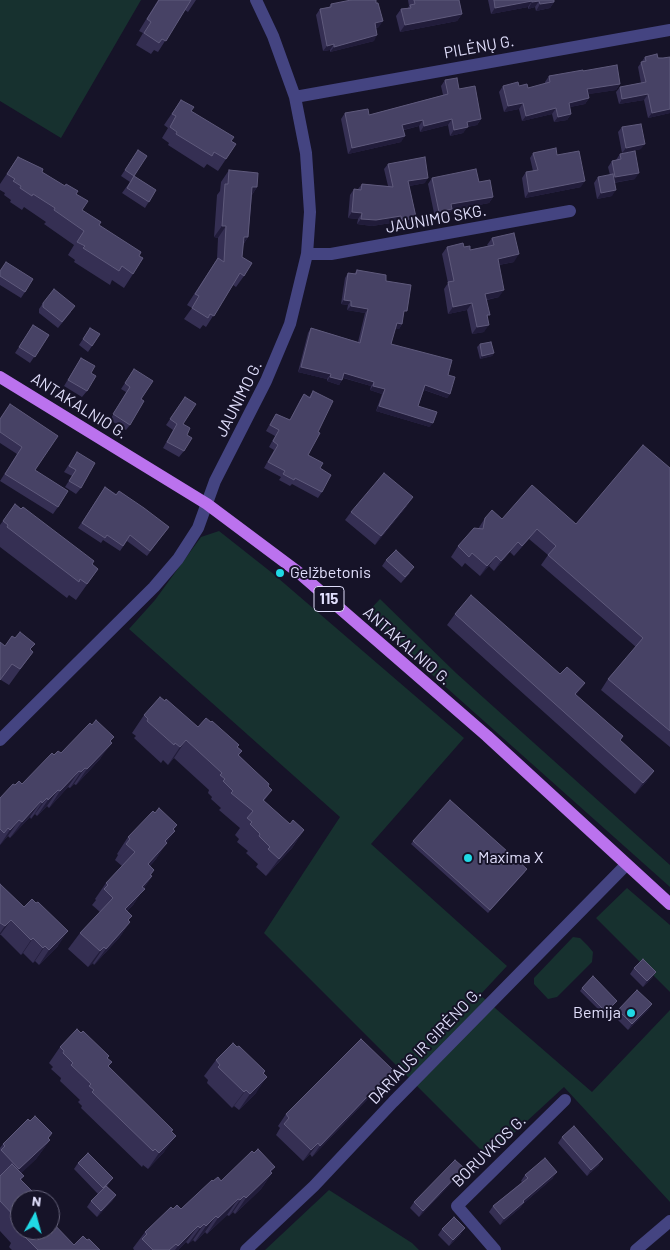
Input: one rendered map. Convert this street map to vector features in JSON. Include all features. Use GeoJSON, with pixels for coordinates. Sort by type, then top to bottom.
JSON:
{"type":"FeatureCollection","features":[{"type":"Feature","properties":{"kind":"main road","name":"ANTAKALNIO G."},"geometry":{"type":"LineString","coordinates":[[0,377],[207,504],[243,530],[314,586],[487,736],[670,904]]}},
{"type":"Feature","properties":{"kind":"street","name":"JAUNIMO G."},"geometry":{"type":"LineString","coordinates":[[0,740],[154,587],[178,559],[198,528],[215,481],[276,362],[290,324],[307,254],[310,212],[306,153],[295,97],[273,36],[256,0]]}},
{"type":"Feature","properties":{"kind":"street","name":"PILĖNŲ G."},"geometry":{"type":"LineString","coordinates":[[295,97],[670,30]]}},
{"type":"Feature","properties":{"kind":"street","name":"JAUNIMO SKG."},"geometry":{"type":"LineString","coordinates":[[307,254],[331,254],[570,211]]}},
{"type":"Feature","properties":{"kind":"street","name":"DARIAUS IR GIRĖNO G."},"geometry":{"type":"LineString","coordinates":[[246,1250],[314,1186],[393,1102],[626,865]]}},
{"type":"Feature","properties":{"kind":"street","name":"BORUVKOS G."},"geometry":{"type":"LineString","coordinates":[[495,1250],[457,1206],[565,1100]]}},
{"type":"Feature","properties":{"kind":"street"},"geometry":{"type":"LineString","coordinates":[[636,1250],[670,1221]]}},
{"type":"Feature","properties":{"kind":"green space"},"geometry":{"type":"Polygon","coordinates":[[[0,0],[141,0],[61,138],[0,101],[0,0]]]}},
{"type":"Feature","properties":{"kind":"green space"},"geometry":{"type":"Polygon","coordinates":[[[219,531],[271,572],[464,738],[371,844],[507,966],[480,995],[592,1092],[670,1010],[670,1202],[564,1087],[488,1157],[264,933],[340,817],[129,629],[155,600],[201,537],[219,531]]]}},
{"type":"Feature","properties":{"kind":"green space"},"geometry":{"type":"Polygon","coordinates":[[[380,599],[456,673],[670,865],[670,887],[365,615],[380,599]]]}},
{"type":"Feature","properties":{"kind":"green space"},"geometry":{"type":"Polygon","coordinates":[[[627,888],[670,925],[670,992],[596,918],[627,888]]]}},
{"type":"Feature","properties":{"kind":"green space"},"geometry":{"type":"Polygon","coordinates":[[[573,937],[580,938],[593,952],[592,962],[557,997],[548,999],[534,984],[534,978],[573,937]]]}},
{"type":"Feature","properties":{"kind":"green space"},"geometry":{"type":"Polygon","coordinates":[[[329,1190],[412,1243],[419,1250],[265,1250],[329,1190]]]}},
{"type":"Feature","properties":{"kind":"building"},"geometry":{"type":"Polygon","coordinates":[[[159,0],[191,0],[166,41],[162,39],[159,43],[144,33],[151,22],[147,19],[159,0]]]}},
{"type":"Feature","properties":{"kind":"building"},"geometry":{"type":"Polygon","coordinates":[[[351,0],[376,0],[383,21],[375,23],[377,35],[334,47],[334,44],[327,46],[320,9],[331,7],[331,4],[351,0]]]}},
{"type":"Feature","properties":{"kind":"building"},"geometry":{"type":"Polygon","coordinates":[[[414,0],[459,0],[462,14],[405,25],[401,9],[411,8],[410,5],[415,4],[414,0]]]}},
{"type":"Feature","properties":{"kind":"building"},"geometry":{"type":"Polygon","coordinates":[[[494,0],[554,0],[554,2],[540,4],[539,1],[532,1],[495,8],[494,0]]]}},
{"type":"Feature","properties":{"kind":"building"},"geometry":{"type":"Polygon","coordinates":[[[657,54],[658,58],[670,57],[670,109],[652,113],[648,94],[622,99],[620,87],[646,82],[641,62],[646,61],[645,57],[657,54]]]}},
{"type":"Feature","properties":{"kind":"building"},"geometry":{"type":"Polygon","coordinates":[[[617,65],[620,84],[587,89],[589,98],[569,103],[571,114],[558,117],[556,108],[526,116],[523,103],[508,106],[503,86],[518,82],[519,86],[527,84],[528,88],[550,82],[549,76],[617,65]]]}},
{"type":"Feature","properties":{"kind":"building"},"geometry":{"type":"Polygon","coordinates":[[[457,78],[459,89],[475,86],[481,119],[467,122],[468,127],[454,130],[452,119],[424,126],[423,120],[402,125],[405,136],[352,148],[345,113],[368,109],[369,115],[448,94],[445,80],[457,78]]]}},
{"type":"Feature","properties":{"kind":"building"},"geometry":{"type":"Polygon","coordinates":[[[181,100],[194,107],[191,111],[234,137],[231,141],[236,144],[226,159],[214,152],[212,156],[176,134],[177,132],[170,127],[176,116],[172,114],[181,100]]]}},
{"type":"Feature","properties":{"kind":"building"},"geometry":{"type":"Polygon","coordinates":[[[641,124],[645,144],[626,148],[622,127],[641,124]]]}},
{"type":"Feature","properties":{"kind":"building"},"geometry":{"type":"Polygon","coordinates":[[[556,148],[557,155],[579,151],[585,181],[529,192],[526,172],[538,170],[533,153],[556,148]]]}},
{"type":"Feature","properties":{"kind":"building"},"geometry":{"type":"Polygon","coordinates":[[[138,150],[147,156],[134,176],[125,170],[138,150]]]}},
{"type":"Feature","properties":{"kind":"building"},"geometry":{"type":"Polygon","coordinates":[[[635,151],[639,173],[615,177],[612,161],[621,159],[620,154],[635,151]]]}},
{"type":"Feature","properties":{"kind":"building"},"geometry":{"type":"Polygon","coordinates":[[[18,157],[43,169],[42,172],[65,186],[66,184],[78,191],[76,194],[88,201],[82,210],[101,222],[99,225],[141,252],[139,256],[143,258],[133,274],[122,266],[119,271],[83,248],[85,246],[77,242],[84,231],[54,210],[55,208],[33,194],[32,196],[13,181],[15,179],[7,174],[18,157]]]}},
{"type":"Feature","properties":{"kind":"building"},"geometry":{"type":"Polygon","coordinates":[[[425,157],[428,178],[408,181],[416,217],[402,221],[401,216],[376,220],[361,219],[362,213],[352,212],[354,189],[361,190],[362,184],[393,187],[388,164],[425,157]]]}},
{"type":"Feature","properties":{"kind":"building"},"geometry":{"type":"Polygon","coordinates":[[[476,169],[479,182],[490,180],[493,197],[451,204],[452,209],[439,212],[432,178],[476,169]]]}},
{"type":"Feature","properties":{"kind":"building"},"geometry":{"type":"Polygon","coordinates":[[[229,170],[258,173],[257,187],[252,187],[248,237],[244,237],[242,257],[252,263],[244,276],[240,273],[214,316],[210,314],[208,318],[192,308],[199,296],[195,294],[218,258],[224,262],[226,226],[222,226],[225,184],[228,184],[229,170]]]}},
{"type":"Feature","properties":{"kind":"building"},"geometry":{"type":"Polygon","coordinates":[[[613,174],[616,190],[601,193],[598,177],[613,174]]]}},
{"type":"Feature","properties":{"kind":"building"},"geometry":{"type":"Polygon","coordinates":[[[134,176],[156,190],[149,202],[127,188],[134,176]]]}},
{"type":"Feature","properties":{"kind":"building"},"geometry":{"type":"Polygon","coordinates":[[[514,233],[519,254],[498,259],[504,290],[485,294],[490,315],[487,315],[489,325],[477,327],[472,303],[453,307],[448,282],[454,281],[447,247],[463,243],[464,247],[470,246],[470,250],[494,245],[492,238],[514,233]]]}},
{"type":"Feature","properties":{"kind":"building"},"geometry":{"type":"Polygon","coordinates":[[[6,262],[33,279],[25,292],[0,276],[0,271],[6,262]]]}},
{"type":"Feature","properties":{"kind":"building"},"geometry":{"type":"Polygon","coordinates":[[[357,270],[386,275],[386,281],[411,285],[407,311],[404,311],[402,324],[397,323],[391,344],[452,360],[448,375],[455,377],[450,394],[425,385],[418,406],[437,412],[433,423],[379,406],[385,389],[373,386],[374,382],[344,373],[342,380],[330,377],[331,374],[301,367],[311,328],[360,343],[368,309],[351,306],[351,301],[344,300],[348,273],[356,274],[357,270]]]}},
{"type":"Feature","properties":{"kind":"building"},"geometry":{"type":"Polygon","coordinates":[[[54,289],[75,306],[62,322],[43,307],[43,303],[54,289]]]}},
{"type":"Feature","properties":{"kind":"building"},"geometry":{"type":"Polygon","coordinates":[[[33,325],[49,335],[35,357],[19,347],[33,325]]]}},
{"type":"Feature","properties":{"kind":"building"},"geometry":{"type":"Polygon","coordinates":[[[90,328],[100,334],[92,346],[83,339],[90,328]]]}},
{"type":"Feature","properties":{"kind":"building"},"geometry":{"type":"Polygon","coordinates":[[[491,342],[494,353],[482,356],[480,344],[491,342]]]}},
{"type":"Feature","properties":{"kind":"building"},"geometry":{"type":"Polygon","coordinates":[[[81,358],[95,366],[91,373],[96,376],[87,391],[68,380],[81,358]]]}},
{"type":"Feature","properties":{"kind":"building"},"geometry":{"type":"Polygon","coordinates":[[[134,369],[153,381],[141,399],[144,401],[130,425],[113,414],[130,387],[125,383],[134,369]]]}},
{"type":"Feature","properties":{"kind":"building"},"geometry":{"type":"Polygon","coordinates":[[[313,391],[333,401],[318,432],[320,433],[308,455],[323,463],[320,468],[331,475],[322,492],[283,474],[285,471],[268,462],[278,445],[273,441],[279,430],[270,425],[276,414],[290,420],[304,394],[310,398],[313,391]]]}},
{"type":"Feature","properties":{"kind":"building"},"geometry":{"type":"Polygon","coordinates":[[[185,397],[196,404],[183,424],[190,428],[187,435],[192,438],[184,451],[167,442],[177,424],[170,419],[185,397]]]}},
{"type":"Feature","properties":{"kind":"building"},"geometry":{"type":"Polygon","coordinates":[[[10,404],[58,436],[35,470],[68,491],[58,507],[5,474],[22,447],[0,432],[0,419],[10,404]]]}},
{"type":"Feature","properties":{"kind":"building"},"geometry":{"type":"Polygon","coordinates":[[[643,445],[670,468],[670,731],[608,679],[643,638],[548,555],[556,546],[537,529],[522,546],[518,542],[501,561],[496,556],[487,566],[472,553],[469,557],[458,546],[474,528],[483,529],[485,518],[492,510],[502,519],[532,485],[576,524],[643,445]]]}},
{"type":"Feature","properties":{"kind":"building"},"geometry":{"type":"Polygon","coordinates":[[[77,452],[95,463],[81,488],[69,481],[76,470],[69,466],[77,452]]]}},
{"type":"Feature","properties":{"kind":"building"},"geometry":{"type":"Polygon","coordinates":[[[384,473],[413,497],[381,536],[351,512],[384,473]]]}},
{"type":"Feature","properties":{"kind":"building"},"geometry":{"type":"Polygon","coordinates":[[[105,487],[116,495],[119,491],[169,527],[150,551],[130,535],[123,546],[107,535],[105,538],[82,523],[105,487]]]}},
{"type":"Feature","properties":{"kind":"building"},"geometry":{"type":"Polygon","coordinates":[[[15,504],[21,509],[23,507],[94,561],[92,564],[98,569],[87,584],[80,579],[79,582],[7,527],[8,525],[3,521],[15,504]]]}},
{"type":"Feature","properties":{"kind":"building"},"geometry":{"type":"Polygon","coordinates":[[[396,550],[414,567],[405,577],[386,560],[396,550]]]}},
{"type":"Feature","properties":{"kind":"building"},"geometry":{"type":"Polygon","coordinates":[[[471,595],[560,674],[567,667],[585,683],[575,694],[623,736],[620,740],[654,771],[643,783],[455,614],[471,595]]]}},
{"type":"Feature","properties":{"kind":"building"},"geometry":{"type":"Polygon","coordinates":[[[20,632],[35,644],[30,649],[33,652],[20,669],[12,664],[0,680],[0,642],[5,646],[12,636],[15,638],[20,632]]]}},
{"type":"Feature","properties":{"kind":"building"},"geometry":{"type":"Polygon","coordinates":[[[160,697],[165,701],[166,699],[198,727],[206,718],[212,721],[239,745],[237,747],[242,751],[238,755],[269,784],[268,786],[272,790],[263,800],[290,824],[293,820],[304,830],[279,859],[268,849],[270,847],[250,824],[252,822],[247,818],[253,811],[231,793],[233,791],[220,775],[222,773],[186,740],[180,747],[175,743],[174,745],[147,721],[148,719],[144,715],[160,697]]]}},
{"type":"Feature","properties":{"kind":"building"},"geometry":{"type":"Polygon","coordinates":[[[96,720],[114,737],[110,741],[112,743],[87,769],[79,771],[60,791],[58,790],[48,800],[47,798],[42,803],[41,801],[22,822],[19,820],[10,830],[8,828],[4,833],[0,829],[0,798],[13,784],[15,785],[19,781],[22,784],[52,753],[54,755],[58,751],[61,753],[90,723],[92,725],[96,720]]]}},
{"type":"Feature","properties":{"kind":"building","name":"Maxima X"},"geometry":{"type":"Polygon","coordinates":[[[450,800],[527,869],[490,910],[413,841],[450,800]]]}},
{"type":"Feature","properties":{"kind":"building"},"geometry":{"type":"Polygon","coordinates":[[[159,808],[177,825],[173,829],[175,831],[148,864],[154,870],[150,875],[152,876],[142,887],[145,889],[125,909],[132,916],[128,920],[130,922],[106,949],[104,947],[100,951],[80,933],[113,898],[104,889],[108,885],[106,883],[135,852],[126,844],[130,839],[128,837],[153,811],[155,813],[159,808]]]}},
{"type":"Feature","properties":{"kind":"building"},"geometry":{"type":"Polygon","coordinates":[[[0,884],[24,907],[32,899],[36,903],[38,902],[68,931],[49,950],[45,946],[43,948],[33,938],[31,940],[11,920],[5,926],[0,923],[0,884]]]}},
{"type":"Feature","properties":{"kind":"building"},"geometry":{"type":"Polygon","coordinates":[[[643,959],[656,972],[647,981],[634,968],[643,959]]]}},
{"type":"Feature","properties":{"kind":"building"},"geometry":{"type":"Polygon","coordinates":[[[593,976],[617,1001],[606,1012],[582,988],[593,976]]]}},
{"type":"Feature","properties":{"kind":"building","name":"Bemija"},"geometry":{"type":"Polygon","coordinates":[[[637,990],[652,1004],[632,1024],[618,1010],[637,990]]]}},
{"type":"Feature","properties":{"kind":"building"},"geometry":{"type":"Polygon","coordinates":[[[77,1029],[81,1033],[83,1031],[109,1056],[107,1058],[112,1062],[108,1066],[173,1130],[171,1131],[176,1136],[159,1153],[155,1149],[153,1151],[92,1092],[94,1090],[89,1086],[91,1084],[71,1065],[73,1063],[63,1053],[64,1051],[60,1047],[77,1029]]]}},
{"type":"Feature","properties":{"kind":"building"},"geometry":{"type":"Polygon","coordinates":[[[361,1039],[393,1070],[320,1146],[318,1143],[311,1150],[284,1124],[289,1118],[286,1114],[361,1039]]]}},
{"type":"Feature","properties":{"kind":"building"},"geometry":{"type":"Polygon","coordinates":[[[233,1043],[237,1047],[239,1046],[265,1071],[263,1073],[267,1077],[250,1094],[246,1090],[244,1092],[218,1067],[220,1065],[216,1060],[233,1043]]]}},
{"type":"Feature","properties":{"kind":"building"},"geometry":{"type":"Polygon","coordinates":[[[35,1116],[52,1133],[48,1138],[50,1140],[19,1169],[1,1150],[5,1146],[3,1144],[28,1119],[30,1121],[35,1116]]]}},
{"type":"Feature","properties":{"kind":"building"},"geometry":{"type":"Polygon","coordinates":[[[574,1126],[603,1159],[591,1170],[562,1137],[574,1126]]]}},
{"type":"Feature","properties":{"kind":"building"},"geometry":{"type":"Polygon","coordinates":[[[258,1149],[275,1167],[270,1171],[272,1173],[246,1198],[244,1196],[240,1200],[238,1199],[218,1218],[216,1216],[206,1226],[204,1224],[200,1228],[198,1226],[178,1246],[176,1244],[169,1250],[153,1250],[142,1239],[147,1234],[145,1232],[171,1207],[173,1209],[177,1205],[181,1209],[212,1180],[218,1177],[221,1181],[252,1151],[254,1153],[258,1149]]]}},
{"type":"Feature","properties":{"kind":"building"},"geometry":{"type":"Polygon","coordinates":[[[88,1153],[113,1178],[103,1188],[78,1163],[88,1153]]]}},
{"type":"Feature","properties":{"kind":"building"},"geometry":{"type":"Polygon","coordinates":[[[545,1158],[557,1172],[504,1219],[493,1206],[528,1178],[525,1175],[545,1158]]]}},
{"type":"Feature","properties":{"kind":"building"},"geometry":{"type":"Polygon","coordinates":[[[455,1160],[464,1168],[423,1211],[414,1202],[455,1160]]]}},
{"type":"Feature","properties":{"kind":"building"},"geometry":{"type":"Polygon","coordinates":[[[12,1164],[24,1176],[20,1179],[31,1190],[10,1190],[10,1212],[0,1201],[0,1176],[12,1164]]]}},
{"type":"Feature","properties":{"kind":"building"},"geometry":{"type":"Polygon","coordinates":[[[106,1186],[116,1195],[101,1211],[91,1201],[106,1186]]]}},
{"type":"Feature","properties":{"kind":"building"},"geometry":{"type":"Polygon","coordinates":[[[454,1217],[465,1228],[453,1240],[442,1229],[454,1217]]]}},
{"type":"Feature","properties":{"kind":"building"},"geometry":{"type":"Polygon","coordinates":[[[60,1230],[74,1245],[83,1236],[100,1250],[38,1250],[28,1240],[60,1240],[60,1230]]]}},
{"type":"Feature","properties":{"kind":"place","name":"Gelžbetonis"},"geometry":{"type":"Point","coordinates":[280,573]}},
{"type":"Feature","properties":{"kind":"place","name":"Maxima X"},"geometry":{"type":"Point","coordinates":[468,858]}},
{"type":"Feature","properties":{"kind":"place","name":"Bemija"},"geometry":{"type":"Point","coordinates":[631,1013]}}]}
